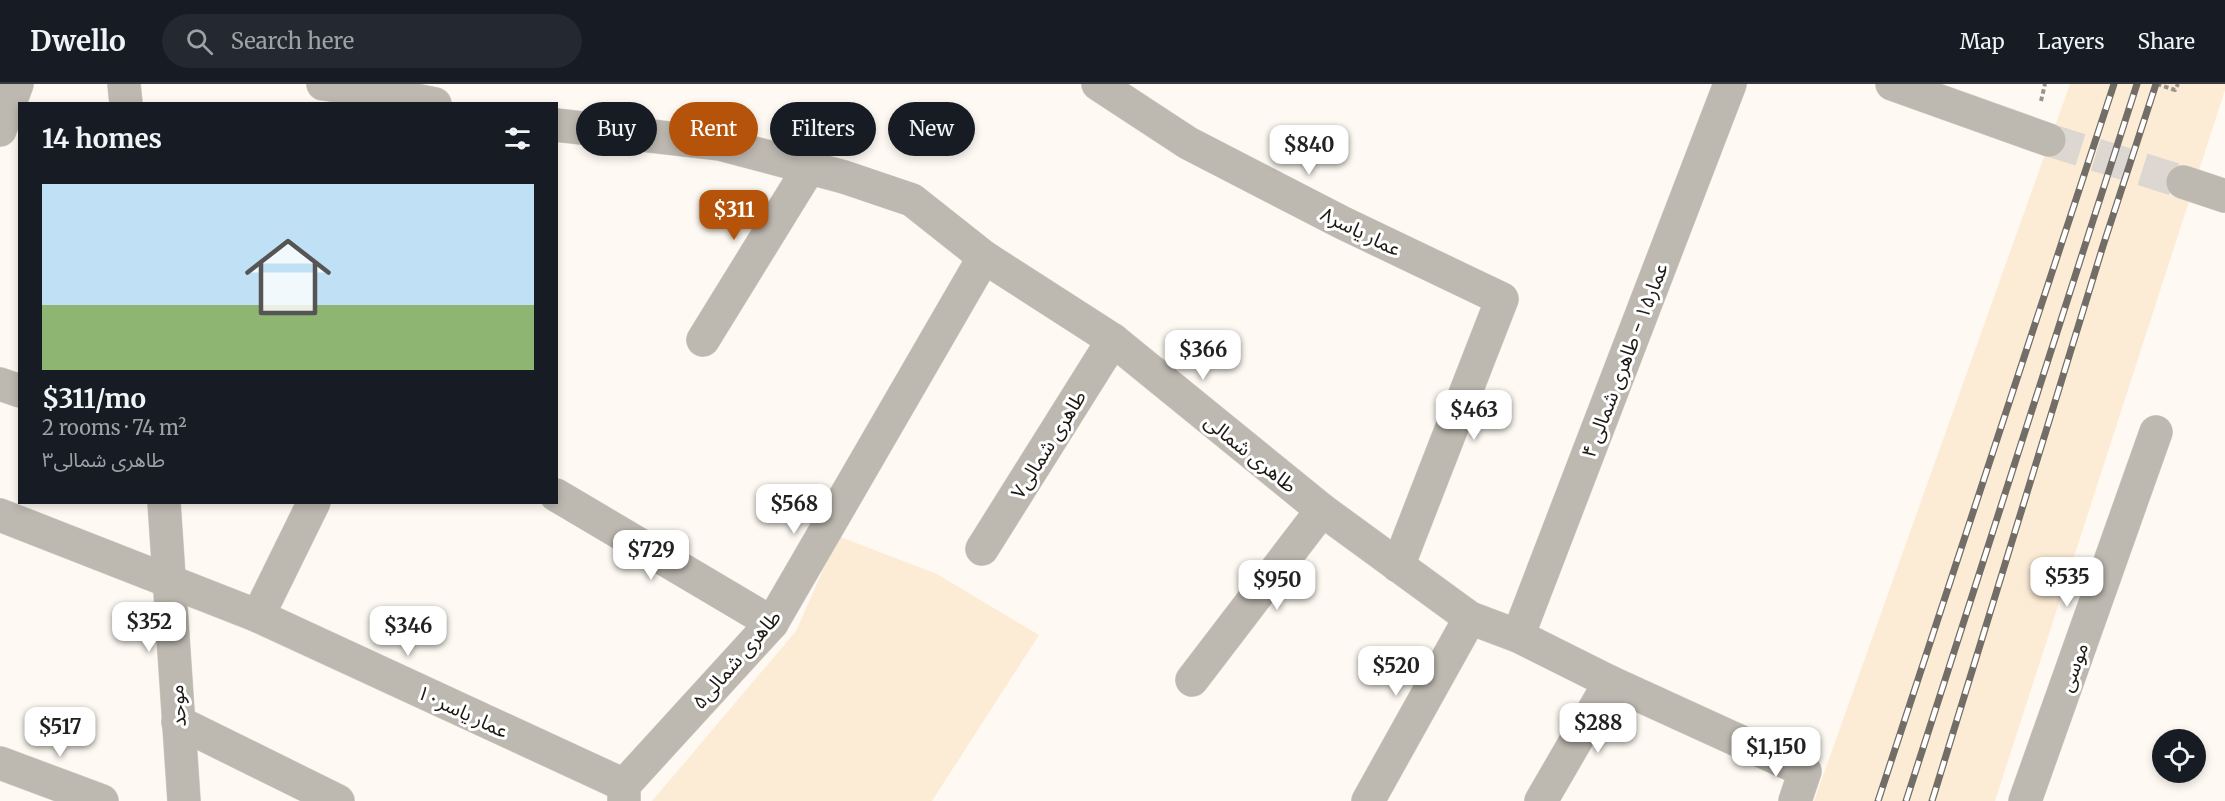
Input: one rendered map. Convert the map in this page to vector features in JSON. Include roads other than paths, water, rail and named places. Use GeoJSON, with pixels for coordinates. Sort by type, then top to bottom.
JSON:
{"type":"FeatureCollection","features":[{"type":"Feature","properties":{"kind":"street"},"geometry":{"type":"LineString","coordinates":[[0,130],[17,84]]}},
{"type":"Feature","properties":{"kind":"street"},"geometry":{"type":"LineString","coordinates":[[124,84],[126,102]]}},
{"type":"Feature","properties":{"kind":"street"},"geometry":{"type":"LineString","coordinates":[[323,84],[364,97],[415,102]]}},
{"type":"Feature","properties":{"kind":"street","name":"عمار یاسر۸"},"geometry":{"type":"LineString","coordinates":[[1098,84],[1188,143],[1343,223],[1502,299],[1398,566]]}},
{"type":"Feature","properties":{"kind":"street","name":"عمار۱۵ - طاهری شمالی ۴"},"geometry":{"type":"LineString","coordinates":[[1518,636],[1730,84]]}},
{"type":"Feature","properties":{"kind":"street"},"geometry":{"type":"LineString","coordinates":[[1892,84],[2049,140]]}},
{"type":"Feature","properties":{"kind":"street","name":"طاهری شمالی"},"geometry":{"type":"LineString","coordinates":[[558,125],[720,144],[844,177],[912,200],[984,257],[1113,340],[1322,510],[1470,618],[1518,636],[1611,682],[1800,786]]}},
{"type":"Feature","properties":{"kind":"street"},"geometry":{"type":"LineString","coordinates":[[703,340],[809,168]]}},
{"type":"Feature","properties":{"kind":"street"},"geometry":{"type":"LineString","coordinates":[[2183,182],[2225,196]]}},
{"type":"Feature","properties":{"kind":"street","name":"طاهری شمالی۵"},"geometry":{"type":"LineString","coordinates":[[624,793],[772,623],[984,257]]}},
{"type":"Feature","properties":{"kind":"street","name":"طاهری شمالی۷"},"geometry":{"type":"LineString","coordinates":[[982,549],[1113,340]]}},
{"type":"Feature","properties":{"kind":"street"},"geometry":{"type":"LineString","coordinates":[[0,384],[18,390]]}},
{"type":"Feature","properties":{"kind":"street","name":"موسی"},"geometry":{"type":"LineString","coordinates":[[2025,801],[2156,432]]}},
{"type":"Feature","properties":{"kind":"street"},"geometry":{"type":"LineString","coordinates":[[558,496],[772,623]]}},
{"type":"Feature","properties":{"kind":"street","name":"موحد"},"geometry":{"type":"LineString","coordinates":[[164,504],[184,801]]}},
{"type":"Feature","properties":{"kind":"street"},"geometry":{"type":"LineString","coordinates":[[258,616],[313,504]]}},
{"type":"Feature","properties":{"kind":"street"},"geometry":{"type":"LineString","coordinates":[[1192,680],[1322,510]]}},
{"type":"Feature","properties":{"kind":"street","name":"عمار یاسر۱۰"},"geometry":{"type":"LineString","coordinates":[[0,515],[258,616],[624,793]]}},
{"type":"Feature","properties":{"kind":"street"},"geometry":{"type":"LineString","coordinates":[[1368,801],[1470,618]]}},
{"type":"Feature","properties":{"kind":"street"},"geometry":{"type":"LineString","coordinates":[[1541,801],[1611,682]]}},
{"type":"Feature","properties":{"kind":"street"},"geometry":{"type":"LineString","coordinates":[[178,722],[338,801]]}},
{"type":"Feature","properties":{"kind":"street"},"geometry":{"type":"LineString","coordinates":[[0,763],[102,801]]}},
{"type":"Feature","properties":{"kind":"tunnel"},"geometry":{"type":"LineString","coordinates":[[2049,140],[2183,182]]}},
{"type":"Feature","properties":{"kind":"railway"},"geometry":{"type":"LineString","coordinates":[[1878,801],[2114,84]]}},
{"type":"Feature","properties":{"kind":"railway"},"geometry":{"type":"LineString","coordinates":[[1906,801],[2137,84]]}},
{"type":"Feature","properties":{"kind":"railway"},"geometry":{"type":"LineString","coordinates":[[1932,801],[2103,246],[2156,84]]}}]}
